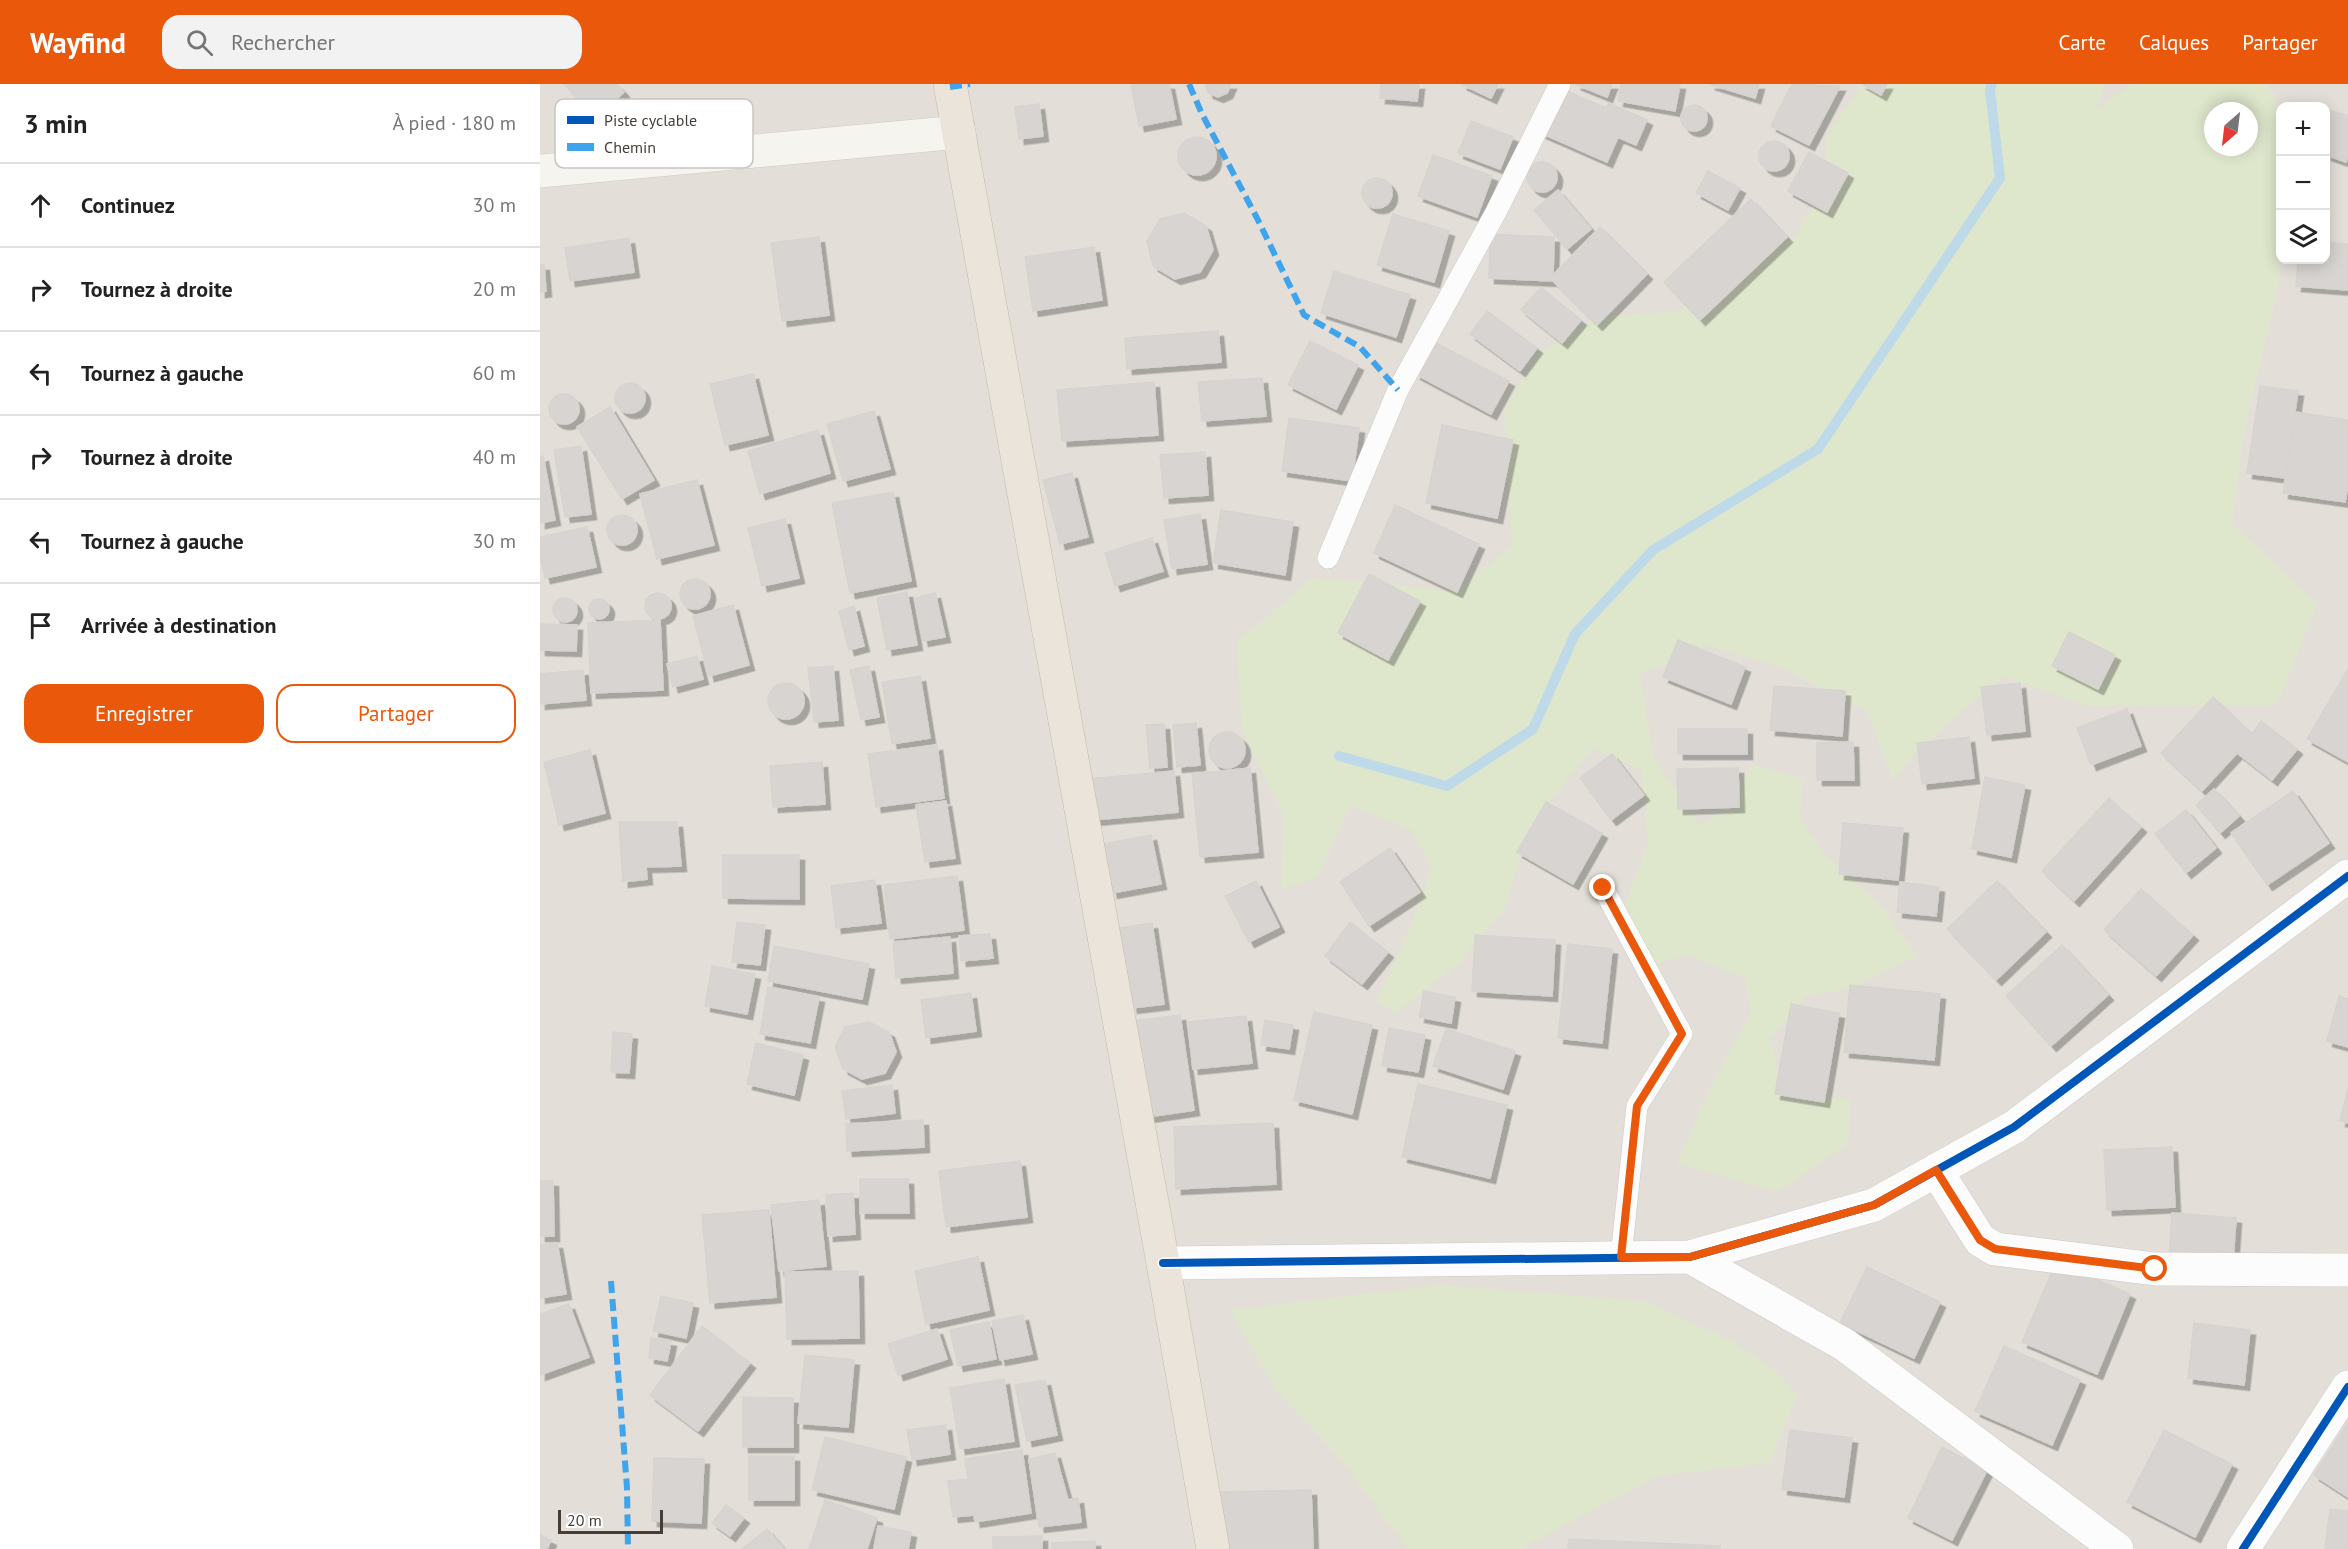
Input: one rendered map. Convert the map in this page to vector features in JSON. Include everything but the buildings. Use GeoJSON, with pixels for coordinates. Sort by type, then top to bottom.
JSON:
{"type":"FeatureCollection","features":[{"type":"Feature","properties":{"kind":"highway"},"geometry":{"type":"LineString","coordinates":[[950,84],[1213,1549]]}},
{"type":"Feature","properties":{"kind":"main road"},"geometry":{"type":"LineString","coordinates":[[753,151],[959,132]]}},
{"type":"Feature","properties":{"kind":"main road"},"geometry":{"type":"LineString","coordinates":[[540,171],[572,168]]}},
{"type":"Feature","properties":{"kind":"street"},"geometry":{"type":"LineString","coordinates":[[1163,1263],[1690,1257],[1874,1205],[2014,1127],[2348,876]]}},
{"type":"Feature","properties":{"kind":"street"},"geometry":{"type":"LineString","coordinates":[[1936,1170],[1980,1240],[1995,1249],[2155,1269],[2348,1270]]}},
{"type":"Feature","properties":{"kind":"street"},"geometry":{"type":"LineString","coordinates":[[1690,1257],[1845,1345],[2118,1549]]}},
{"type":"Feature","properties":{"kind":"street"},"geometry":{"type":"LineString","coordinates":[[2243,1549],[2348,1387]]}},
{"type":"Feature","properties":{"kind":"lane"},"geometry":{"type":"LineString","coordinates":[[1328,558],[1398,390],[1496,212],[1560,84]]}},
{"type":"Feature","properties":{"kind":"lane"},"geometry":{"type":"LineString","coordinates":[[1603,888],[1682,1034],[1637,1106],[1621,1257]]}},
{"type":"Feature","properties":{"kind":"shaded area"},"geometry":{"type":"Polygon","coordinates":[[[540,84],[2348,84],[2348,1549],[540,1549],[540,84]]]}},
{"type":"Feature","properties":{"kind":"green space"},"geometry":{"type":"Polygon","coordinates":[[[1863,84],[2105,84],[2096,111],[2132,84],[2266,84],[2273,92],[2276,104],[2276,264],[2280,264],[2280,279],[2243,437],[2232,524],[2317,604],[2277,705],[2087,706],[2004,676],[1919,748],[1893,780],[1867,711],[1783,668],[1707,645],[1640,675],[1654,760],[1700,825],[1731,809],[1751,764],[1803,779],[1800,818],[1824,854],[1884,909],[1917,956],[1848,989],[1806,996],[1770,1039],[1785,1095],[1851,1099],[1848,1144],[1778,1192],[1677,1163],[1712,1085],[1751,1013],[1745,978],[1687,955],[1639,970],[1622,913],[1648,844],[1642,770],[1593,748],[1528,829],[1505,908],[1458,964],[1396,1013],[1377,1001],[1408,933],[1432,867],[1412,830],[1350,805],[1317,878],[1281,889],[1284,816],[1242,729],[1237,642],[1312,578],[1389,583],[1453,592],[1512,547],[1504,410],[1538,354],[1598,316],[1676,312],[1796,236],[1826,182],[1825,138],[1863,84]]]}},
{"type":"Feature","properties":{"kind":"green space"},"geometry":{"type":"Polygon","coordinates":[[[1441,1285],[1645,1301],[1734,1342],[1776,1371],[1797,1395],[1769,1463],[1657,1476],[1520,1549],[1408,1549],[1340,1458],[1279,1394],[1230,1310],[1441,1285]]]}},
{"type":"Feature","properties":{"kind":"waterway"},"geometry":{"type":"LineString","coordinates":[[1339,756],[1447,786],[1533,729],[1575,634],[1653,550],[1818,449],[2000,178],[1990,90],[1992,84]]}},
{"type":"Feature","properties":{"kind":"marked path"},"geometry":{"type":"LineString","coordinates":[[950,87],[970,84]]}},
{"type":"Feature","properties":{"kind":"marked path"},"geometry":{"type":"LineString","coordinates":[[1189,84],[1304,315],[1360,347],[1398,390]]}},
{"type":"Feature","properties":{"kind":"marked path"},"geometry":{"type":"LineString","coordinates":[[611,1281],[627,1488],[628,1549]]}},
{"type":"Feature","properties":{"kind":"cycle path"},"geometry":{"type":"LineString","coordinates":[[1163,1263],[1690,1257],[1874,1205],[2014,1127],[2348,876]]}},
{"type":"Feature","properties":{"kind":"cycle path"},"geometry":{"type":"LineString","coordinates":[[2243,1549],[2348,1387]]}},
{"type":"Feature","properties":{"kind":"route"},"geometry":{"type":"LineString","coordinates":[[1603,888],[1682,1034],[1637,1106],[1621,1257],[1690,1257],[1874,1205],[1936,1170],[1980,1240],[1995,1249],[2155,1269]]}}]}
